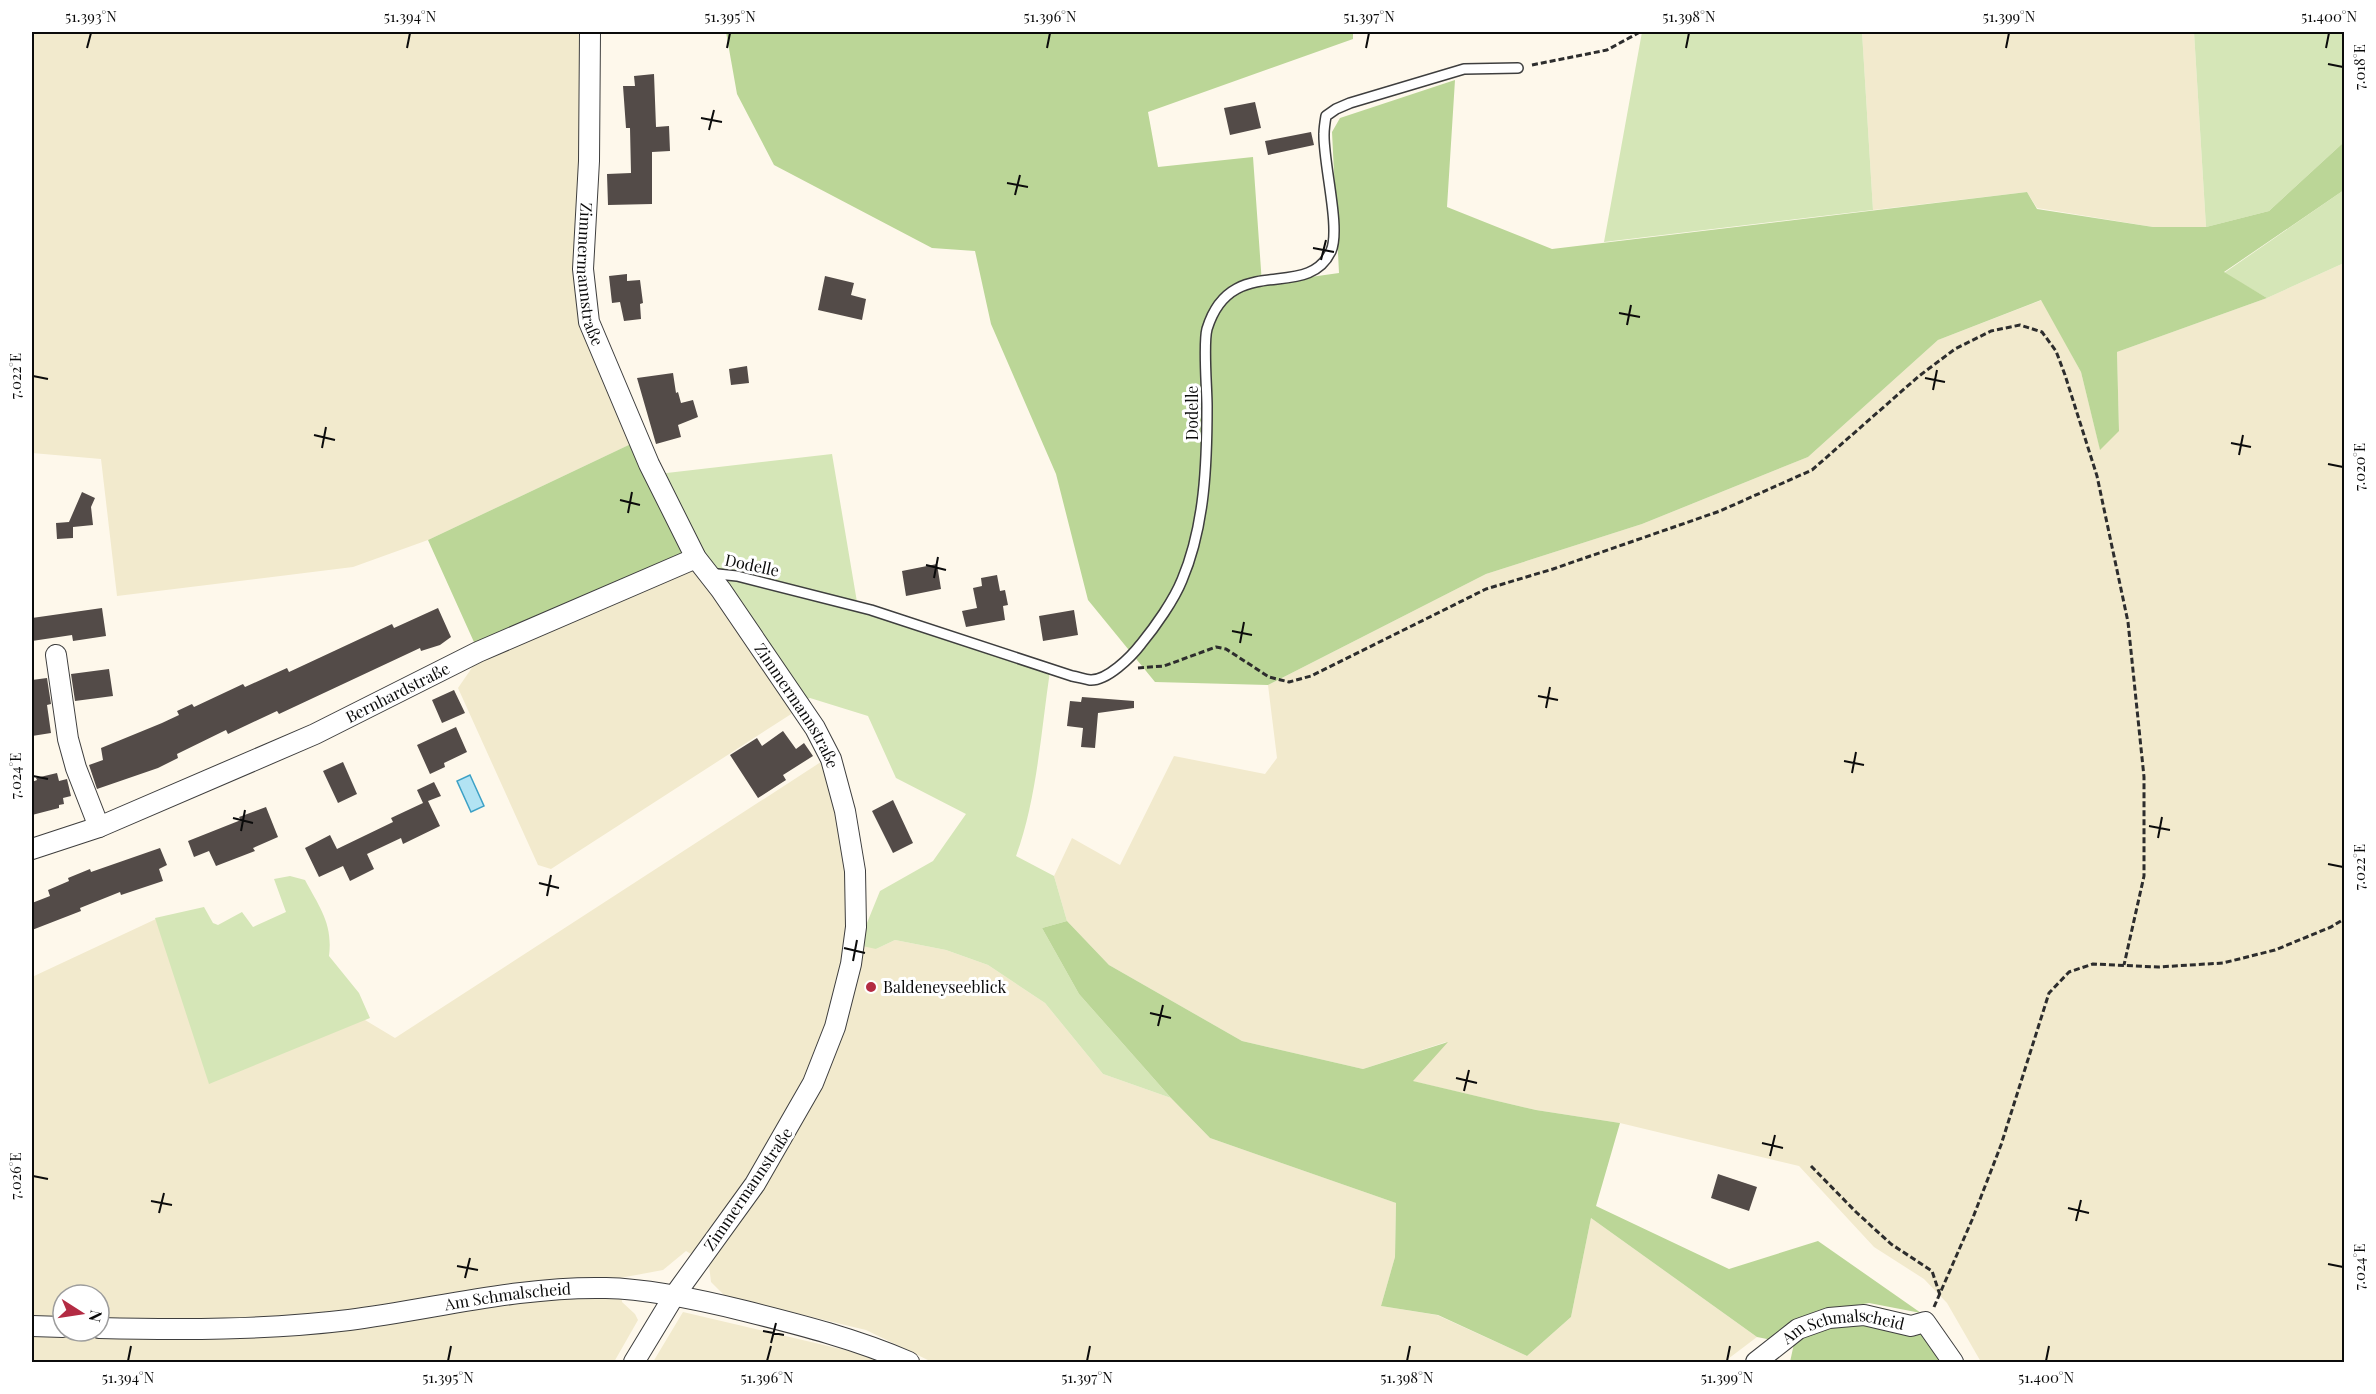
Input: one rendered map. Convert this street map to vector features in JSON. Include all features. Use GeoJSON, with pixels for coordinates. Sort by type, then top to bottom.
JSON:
{"type":"FeatureCollection","features":[{"type":"Feature","properties":{"kind":"street","name":"Zimmermannstraße"},"geometry":{"type":"LineString","coordinates":[[590,32],[589,161],[583,269],[589,322],[649,464],[702,565],[815,728],[831,759],[845,811],[855,871],[856,927],[851,963],[835,1027],[813,1083],[755,1184],[674,1296],[634,1362]]}},
{"type":"Feature","properties":{"kind":"street","name":"Bernhardstraße"},"geometry":{"type":"LineString","coordinates":[[32,849],[99,827],[315,734],[478,652],[702,565]]}},
{"type":"Feature","properties":{"kind":"street"},"geometry":{"type":"LineString","coordinates":[[56,656],[68,739],[76,768],[99,827]]}},
{"type":"Feature","properties":{"kind":"street","name":"Am Schmalscheid"},"geometry":{"type":"LineString","coordinates":[[111,1328],[213,1328],[347,1320],[511,1293],[567,1288],[609,1288],[702,1300],[823,1330],[909,1362]]}},
{"type":"Feature","properties":{"kind":"street","name":"Am Schmalscheid"},"geometry":{"type":"LineString","coordinates":[[1756,1362],[1798,1329],[1829,1318],[1864,1315],[1911,1326],[1925,1322],[1953,1362]]}},
{"type":"Feature","properties":{"kind":"street"},"geometry":{"type":"LineString","coordinates":[[32,1326],[51,1327]]}},
{"type":"Feature","properties":{"kind":"lane","name":"Dodelle"},"geometry":{"type":"LineString","coordinates":[[702,565],[870,610],[1072,676],[1092,680],[1114,670],[1131,656],[1149,635],[1182,582],[1193,550],[1200,516],[1207,448],[1207,331],[1216,307],[1232,290],[1254,281],[1304,276],[1320,268],[1332,249],[1334,229],[1323,135],[1326,117],[1336,109],[1350,103],[1464,69],[1518,68]]}},
{"type":"Feature","properties":{"kind":"path"},"geometry":{"type":"LineString","coordinates":[[1518,68],[1607,50],[1640,32]]}},
{"type":"Feature","properties":{"kind":"path"},"geometry":{"type":"LineString","coordinates":[[1114,670],[1164,666],[1216,646],[1226,649],[1269,677],[1289,682],[1311,676],[1486,589],[1553,569],[1720,511],[1812,470],[1919,376],[1955,349],[1991,331],[2020,325],[2042,332],[2056,351],[2065,375],[2097,476],[2128,622],[2144,777],[2144,876],[2124,965]]}},
{"type":"Feature","properties":{"kind":"path"},"geometry":{"type":"LineString","coordinates":[[1925,1322],[1941,1295],[2001,1145],[2049,993],[2069,972],[2093,964],[2158,967],[2223,963],[2275,950],[2331,927],[2344,919]]}},
{"type":"Feature","properties":{"kind":"path"},"geometry":{"type":"LineString","coordinates":[[1811,1166],[1891,1244],[1932,1270],[1941,1295]]}},
{"type":"Feature","properties":{"kind":"shaded area"},"geometry":{"type":"Polygon","coordinates":[[[32,32],[587,32],[580,268],[635,442],[428,540],[353,567],[117,596],[101,459],[32,453],[32,32]]]}},
{"type":"Feature","properties":{"kind":"shaded area"},"geometry":{"type":"Polygon","coordinates":[[[1862,32],[2194,32],[2206,227],[2153,227],[2037,208],[2027,192],[1873,210],[1862,32]]]}},
{"type":"Feature","properties":{"kind":"shaded area"},"geometry":{"type":"Polygon","coordinates":[[[2344,263],[2344,1362],[1981,1362],[1947,1303],[1924,1279],[1874,1247],[1799,1166],[1620,1123],[1536,1110],[1412,1081],[1446,1042],[1363,1069],[1242,1041],[1109,965],[1067,921],[1054,876],[1072,838],[1120,865],[1174,756],[1265,774],[1277,758],[1268,685],[1486,574],[1642,524],[1808,457],[1938,340],[2042,300],[2081,372],[2100,449],[2119,430],[2117,352],[2267,298],[2344,263]]]}},
{"type":"Feature","properties":{"kind":"shaded area"},"geometry":{"type":"Polygon","coordinates":[[[692,563],[799,709],[551,869],[538,865],[458,688],[480,656],[692,563]]]}},
{"type":"Feature","properties":{"kind":"shaded area"},"geometry":{"type":"Polygon","coordinates":[[[827,758],[842,812],[854,926],[876,949],[895,940],[946,950],[988,965],[1045,1003],[1103,1074],[1171,1098],[1210,1138],[1396,1203],[1395,1257],[1381,1306],[1437,1315],[1527,1356],[1571,1317],[1591,1218],[1757,1337],[1724,1362],[932,1362],[866,1330],[725,1296],[711,1282],[709,1265],[686,1251],[663,1270],[620,1278],[622,1302],[638,1320],[614,1362],[32,1362],[32,977],[156,919],[360,1017],[395,1038],[827,758]]]}},
{"type":"Feature","properties":{"kind":"shaded area"},"geometry":{"type":"Polygon","coordinates":[[[683,1312],[858,1353],[878,1362],[653,1362],[683,1312]]]}},
{"type":"Feature","properties":{"kind":"green space"},"geometry":{"type":"Polygon","coordinates":[[[726,32],[1353,32],[1353,39],[1148,112],[1158,167],[1253,157],[1262,284],[1339,273],[1332,132],[1340,118],[1455,80],[1447,207],[1552,249],[2027,192],[2037,209],[2153,227],[2206,227],[2269,211],[2344,142],[2344,190],[2224,272],[2267,298],[2117,352],[2119,431],[2100,450],[2081,372],[2041,300],[1938,340],[1808,457],[1642,524],[1486,574],[1268,685],[1155,682],[1088,600],[1056,474],[991,324],[975,251],[932,248],[774,165],[737,94],[726,32]]]}},
{"type":"Feature","properties":{"kind":"green space"},"geometry":{"type":"Polygon","coordinates":[[[1642,32],[1862,32],[1873,210],[1604,242],[1642,32]]]}},
{"type":"Feature","properties":{"kind":"green space"},"geometry":{"type":"Polygon","coordinates":[[[2194,32],[2344,32],[2344,142],[2269,211],[2206,227],[2194,32]]]}},
{"type":"Feature","properties":{"kind":"green space"},"geometry":{"type":"Polygon","coordinates":[[[2344,190],[2344,263],[2267,298],[2224,273],[2344,190]]]}},
{"type":"Feature","properties":{"kind":"green space"},"geometry":{"type":"Polygon","coordinates":[[[635,442],[690,558],[478,651],[428,540],[635,442]]]}},
{"type":"Feature","properties":{"kind":"green space"},"geometry":{"type":"Polygon","coordinates":[[[832,454],[857,602],[1050,671],[1034,788],[1016,856],[1054,876],[1067,921],[1042,928],[1079,994],[1171,1098],[1103,1074],[1045,1003],[988,965],[946,950],[895,940],[876,949],[858,945],[880,891],[933,861],[966,814],[896,778],[868,716],[810,698],[799,702],[720,586],[658,474],[832,454]]]}},
{"type":"Feature","properties":{"kind":"green space"},"geometry":{"type":"Polygon","coordinates":[[[290,876],[305,880],[327,925],[329,956],[359,993],[370,1018],[209,1084],[155,918],[204,907],[213,923],[218,925],[242,912],[253,927],[286,912],[274,879],[290,876]]]}},
{"type":"Feature","properties":{"kind":"green space"},"geometry":{"type":"Polygon","coordinates":[[[1067,921],[1109,965],[1242,1041],[1363,1069],[1448,1042],[1413,1081],[1536,1110],[1620,1123],[1596,1206],[1729,1269],[1818,1241],[1921,1313],[1869,1303],[1815,1312],[1772,1340],[1757,1337],[1591,1218],[1571,1317],[1527,1356],[1438,1315],[1381,1306],[1395,1257],[1396,1203],[1210,1138],[1171,1098],[1079,994],[1042,928],[1067,921]]]}},
{"type":"Feature","properties":{"kind":"green space"},"geometry":{"type":"Polygon","coordinates":[[[1864,1321],[1924,1331],[1942,1362],[1790,1362],[1795,1339],[1819,1328],[1864,1321]]]}},
{"type":"Feature","properties":{"kind":"water"},"geometry":{"type":"Polygon","coordinates":[[[470,775],[484,806],[471,812],[457,781],[470,775]]]}},
{"type":"Feature","properties":{"kind":"building"},"geometry":{"type":"Polygon","coordinates":[[[654,74],[656,127],[669,126],[670,151],[652,152],[652,204],[608,205],[607,174],[631,173],[630,128],[626,128],[623,86],[635,86],[634,76],[654,74]]]}},
{"type":"Feature","properties":{"kind":"building"},"geometry":{"type":"Polygon","coordinates":[[[1255,102],[1261,128],[1230,135],[1224,108],[1255,102]]]}},
{"type":"Feature","properties":{"kind":"building"},"geometry":{"type":"Polygon","coordinates":[[[1311,132],[1314,145],[1268,155],[1265,141],[1311,132]]]}},
{"type":"Feature","properties":{"kind":"building"},"geometry":{"type":"Polygon","coordinates":[[[627,274],[627,281],[640,280],[643,303],[640,304],[641,319],[624,321],[620,302],[612,303],[609,276],[627,274]]]}},
{"type":"Feature","properties":{"kind":"building"},"geometry":{"type":"Polygon","coordinates":[[[825,276],[854,283],[851,295],[866,299],[862,320],[818,310],[825,276]]]}},
{"type":"Feature","properties":{"kind":"building"},"geometry":{"type":"Polygon","coordinates":[[[747,366],[749,383],[731,385],[729,369],[747,366]]]}},
{"type":"Feature","properties":{"kind":"building"},"geometry":{"type":"Polygon","coordinates":[[[673,373],[676,393],[678,392],[681,403],[693,400],[698,417],[678,425],[681,437],[656,444],[637,378],[673,373]]]}},
{"type":"Feature","properties":{"kind":"building"},"geometry":{"type":"Polygon","coordinates":[[[82,492],[95,498],[91,507],[93,525],[73,527],[73,538],[57,539],[56,523],[69,522],[82,492]]]}},
{"type":"Feature","properties":{"kind":"building"},"geometry":{"type":"Polygon","coordinates":[[[937,564],[941,589],[906,596],[902,571],[937,564]]]}},
{"type":"Feature","properties":{"kind":"building"},"geometry":{"type":"Polygon","coordinates":[[[997,575],[1000,591],[1005,590],[1008,605],[1003,606],[1005,620],[966,627],[962,611],[977,608],[973,588],[982,586],[981,578],[997,575]]]}},
{"type":"Feature","properties":{"kind":"building"},"geometry":{"type":"Polygon","coordinates":[[[102,608],[106,636],[73,641],[72,635],[32,641],[32,618],[102,608]]]}},
{"type":"Feature","properties":{"kind":"building"},"geometry":{"type":"Polygon","coordinates":[[[438,608],[451,637],[440,645],[421,651],[420,648],[279,714],[277,711],[228,734],[226,730],[177,754],[178,758],[158,768],[97,789],[89,765],[103,760],[101,748],[179,715],[177,711],[192,704],[194,707],[243,684],[245,687],[287,668],[289,672],[392,624],[394,628],[438,608]]]}},
{"type":"Feature","properties":{"kind":"building"},"geometry":{"type":"Polygon","coordinates":[[[1074,610],[1078,635],[1043,641],[1039,616],[1074,610]]]}},
{"type":"Feature","properties":{"kind":"building"},"geometry":{"type":"Polygon","coordinates":[[[109,669],[113,696],[75,701],[71,674],[109,669]]]}},
{"type":"Feature","properties":{"kind":"building"},"geometry":{"type":"Polygon","coordinates":[[[47,678],[51,704],[47,705],[51,733],[32,736],[32,680],[47,678]]]}},
{"type":"Feature","properties":{"kind":"building"},"geometry":{"type":"Polygon","coordinates":[[[454,690],[465,713],[442,723],[432,700],[454,690]]]}},
{"type":"Feature","properties":{"kind":"building"},"geometry":{"type":"Polygon","coordinates":[[[1082,697],[1134,701],[1134,708],[1098,713],[1095,748],[1081,747],[1083,728],[1067,726],[1070,701],[1081,702],[1082,697]]]}},
{"type":"Feature","properties":{"kind":"building"},"geometry":{"type":"Polygon","coordinates":[[[456,727],[467,752],[444,763],[445,767],[430,774],[417,745],[456,727]]]}},
{"type":"Feature","properties":{"kind":"building"},"geometry":{"type":"Polygon","coordinates":[[[783,731],[796,749],[804,743],[813,756],[783,775],[786,780],[758,798],[730,755],[757,738],[762,746],[783,731]]]}},
{"type":"Feature","properties":{"kind":"building"},"geometry":{"type":"Polygon","coordinates":[[[343,762],[357,794],[338,803],[323,771],[343,762]]]}},
{"type":"Feature","properties":{"kind":"building"},"geometry":{"type":"Polygon","coordinates":[[[57,773],[59,781],[67,779],[71,796],[63,798],[64,804],[59,805],[59,808],[32,815],[32,782],[37,780],[36,778],[57,773]]]}},
{"type":"Feature","properties":{"kind":"building"},"geometry":{"type":"Polygon","coordinates":[[[434,782],[441,796],[428,801],[440,826],[403,844],[401,838],[367,854],[374,869],[350,881],[343,866],[319,877],[305,848],[330,835],[337,849],[393,822],[391,818],[423,803],[417,790],[434,782]]]}},
{"type":"Feature","properties":{"kind":"building"},"geometry":{"type":"Polygon","coordinates":[[[893,800],[913,843],[893,853],[872,811],[893,800]]]}},
{"type":"Feature","properties":{"kind":"building"},"geometry":{"type":"Polygon","coordinates":[[[266,807],[278,837],[253,848],[255,851],[216,866],[209,851],[194,857],[188,841],[241,820],[239,817],[266,807]]]}},
{"type":"Feature","properties":{"kind":"building"},"geometry":{"type":"Polygon","coordinates":[[[160,848],[167,865],[159,869],[163,881],[121,895],[120,892],[80,908],[81,911],[32,930],[32,903],[50,896],[48,890],[90,869],[91,872],[160,848]]]}},
{"type":"Feature","properties":{"kind":"building"},"geometry":{"type":"Polygon","coordinates":[[[1718,1174],[1757,1187],[1749,1211],[1711,1198],[1718,1174]]]}},
{"type":"Feature","properties":{"kind":"place","name":"Baldeneyseeblick"},"geometry":{"type":"Point","coordinates":[871,987]}}]}
